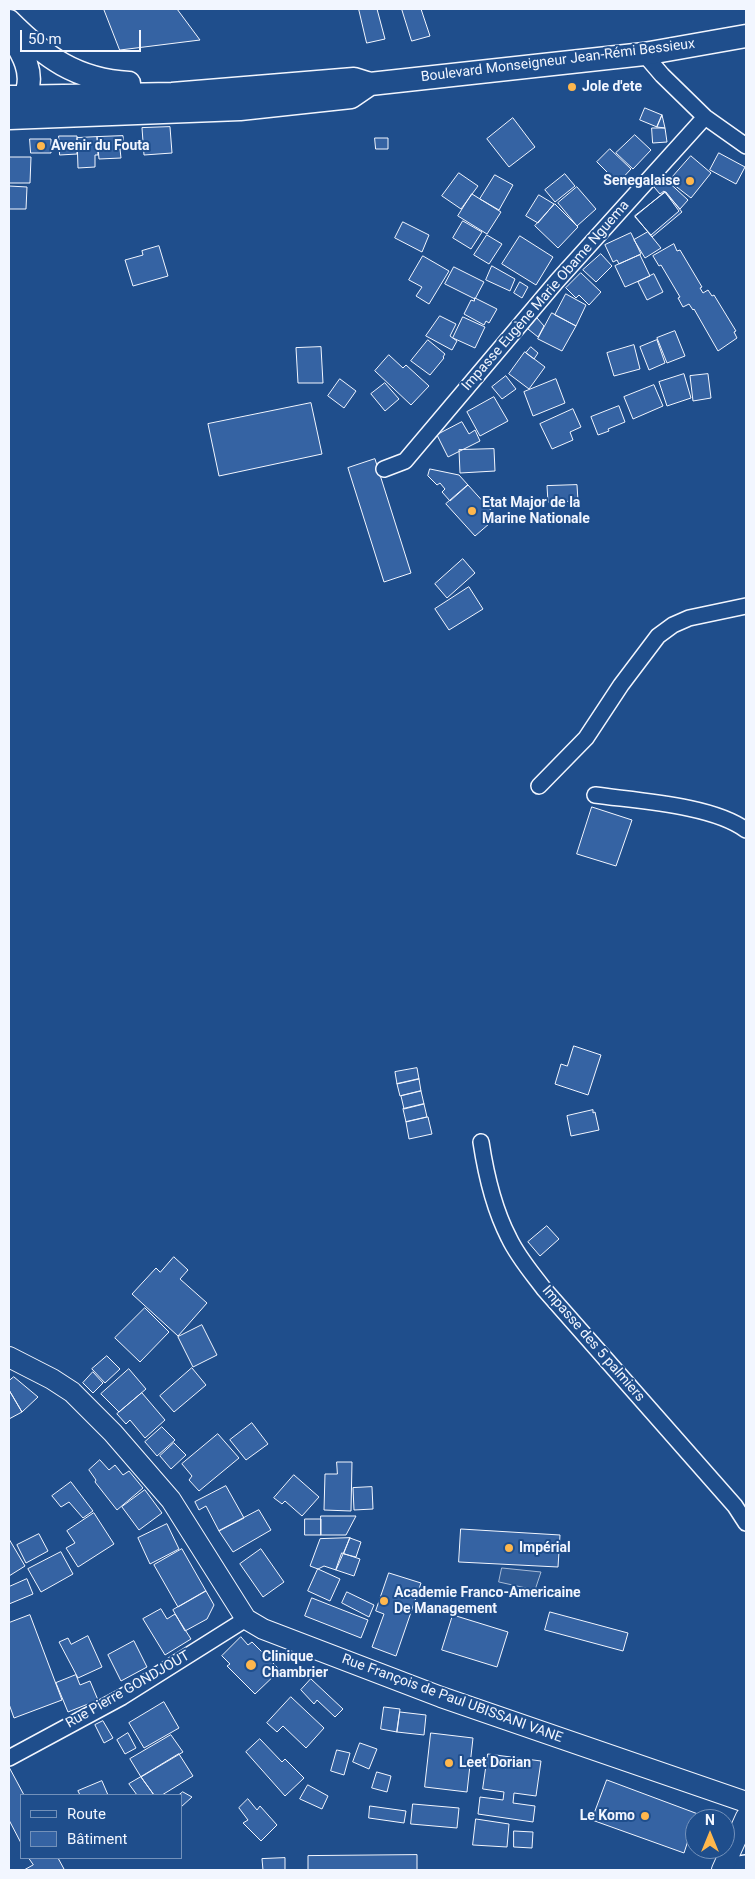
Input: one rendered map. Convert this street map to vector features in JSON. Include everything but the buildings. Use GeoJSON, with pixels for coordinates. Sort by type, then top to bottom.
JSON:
{"type":"FeatureCollection","features":[{"type":"Feature","properties":{"kind":"main road"},"geometry":{"type":"LineString","coordinates":[[9,21],[45,54],[67,68],[90,77],[118,82],[214,84],[247,89]]}},
{"type":"Feature","properties":{"kind":"main road"},"geometry":{"type":"LineString","coordinates":[[9,30],[28,70],[30,81],[14,102]]}},
{"type":"Feature","properties":{"kind":"main road","name":"Boulevard Monseigneur Jean-Rémi Bessieux"},"geometry":{"type":"LineString","coordinates":[[14,102],[247,89],[354,79],[370,84],[644,54],[746,36]]}},
{"type":"Feature","properties":{"kind":"main road","name":"Boulevard Monseigneur Jean-Rémi Bessieux"},"geometry":{"type":"LineString","coordinates":[[14,102],[56,111],[185,108],[199,111],[240,109],[351,97],[370,84]]}},
{"type":"Feature","properties":{"kind":"street"},"geometry":{"type":"LineString","coordinates":[[644,54],[705,118],[746,146]]}},
{"type":"Feature","properties":{"kind":"street","name":"Impasse Eugène Marie Obame Nguema"},"geometry":{"type":"LineString","coordinates":[[384,469],[404,461],[557,281],[705,118]]}},
{"type":"Feature","properties":{"kind":"street"},"geometry":{"type":"LineString","coordinates":[[539,786],[586,738],[620,685],[658,636],[673,625],[689,618],[746,606]]}},
{"type":"Feature","properties":{"kind":"street"},"geometry":{"type":"LineString","coordinates":[[595,796],[657,804],[712,814],[727,818],[746,830]]}},
{"type":"Feature","properties":{"kind":"street","name":"Impasse des 5 palmiers"},"geometry":{"type":"LineString","coordinates":[[481,1142],[484,1163],[495,1203],[509,1239],[520,1257],[544,1289],[735,1506],[746,1523]]}},
{"type":"Feature","properties":{"kind":"street","name":"Rue François de Paul UBISSANI VANE"},"geometry":{"type":"LineString","coordinates":[[9,1357],[52,1378],[72,1392],[132,1454],[171,1500],[246,1619],[263,1629],[441,1697],[746,1802]]}},
{"type":"Feature","properties":{"kind":"street","name":"Rue Pierre GONDJOUT"},"geometry":{"type":"LineString","coordinates":[[9,1758],[122,1697],[246,1619]]}},
{"type":"Feature","properties":{"kind":"street"},"geometry":{"type":"LineString","coordinates":[[723,1868],[746,1816]]}},
{"type":"Feature","properties":{"kind":"street"},"geometry":{"type":"LineString","coordinates":[[723,1868],[746,1863]]}},
{"type":"Feature","properties":{"kind":"shaded area"},"geometry":{"type":"Polygon","coordinates":[[[502,1568],[541,1572],[535,1590],[499,1582],[502,1568]]]}},
{"type":"Feature","properties":{"kind":"place","name":"Jole d'ete"},"geometry":{"type":"Point","coordinates":[572,87]}},
{"type":"Feature","properties":{"kind":"place","name":"Avenir du Fouta"},"geometry":{"type":"Point","coordinates":[41,146]}},
{"type":"Feature","properties":{"kind":"place","name":"Senegalaise"},"geometry":{"type":"Point","coordinates":[690,181]}},
{"type":"Feature","properties":{"kind":"place","name":"Etat Major de la Marine Nationale"},"geometry":{"type":"Point","coordinates":[472,511]}},
{"type":"Feature","properties":{"kind":"place","name":"Impérial"},"geometry":{"type":"Point","coordinates":[509,1548]}},
{"type":"Feature","properties":{"kind":"place","name":"Academie Franco-Americaine De Management"},"geometry":{"type":"Point","coordinates":[384,1601]}},
{"type":"Feature","properties":{"kind":"place","name":"Clinique Chambrier"},"geometry":{"type":"Point","coordinates":[251,1665]}},
{"type":"Feature","properties":{"kind":"place","name":"Leet Dorian"},"geometry":{"type":"Point","coordinates":[449,1763]}},
{"type":"Feature","properties":{"kind":"place","name":"Le Komo"},"geometry":{"type":"Point","coordinates":[645,1816]}}]}
